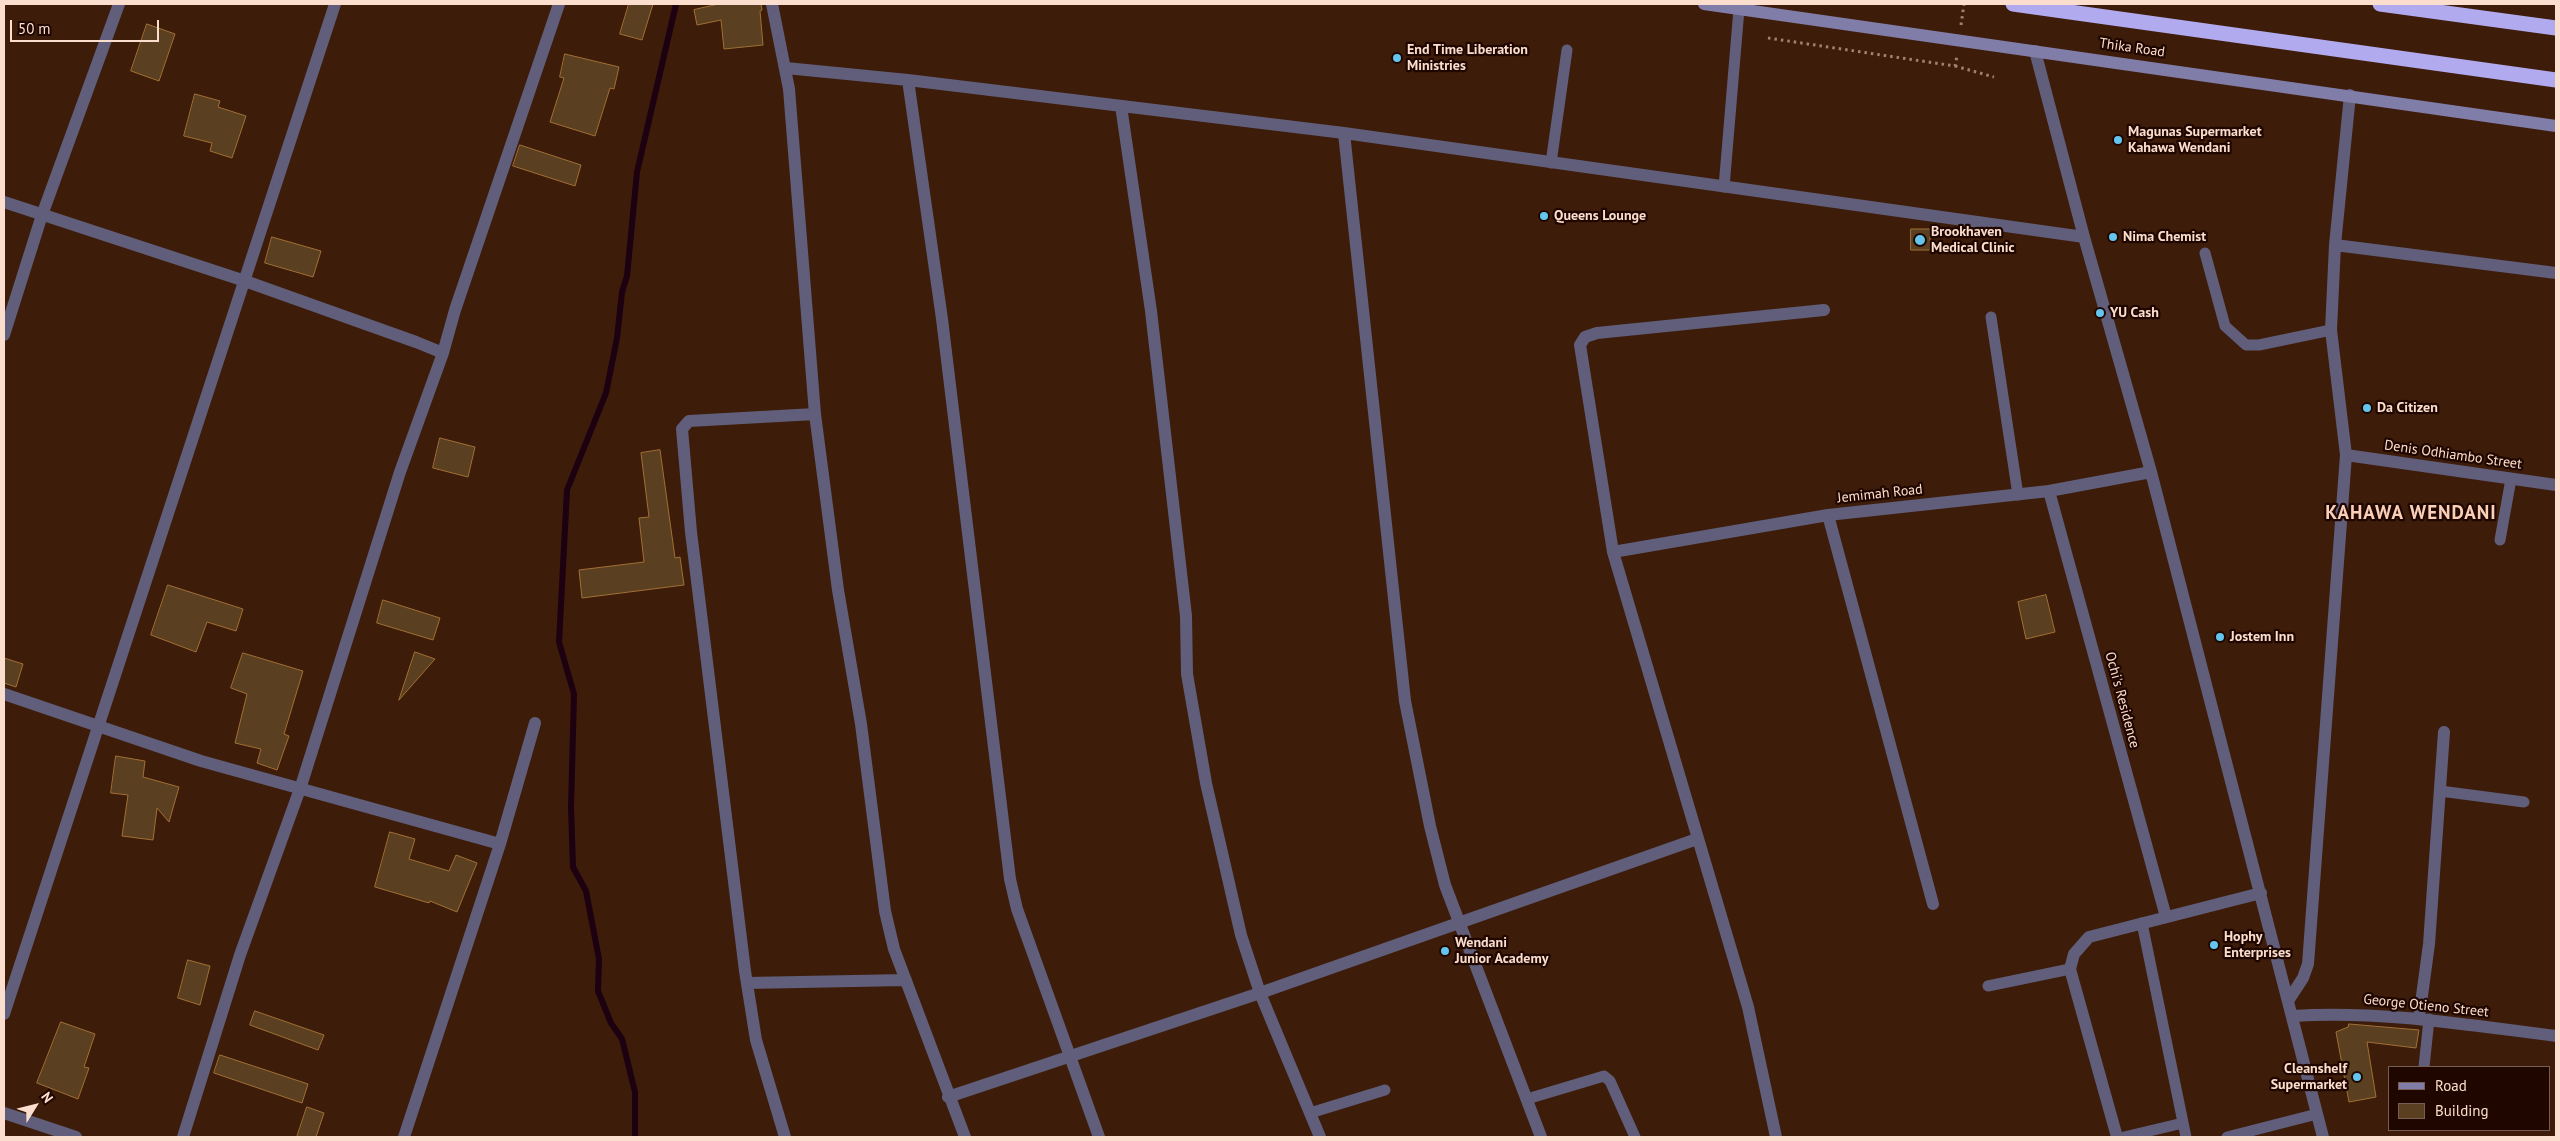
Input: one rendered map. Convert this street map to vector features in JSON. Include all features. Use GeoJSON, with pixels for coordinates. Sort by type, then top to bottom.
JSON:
{"type":"FeatureCollection","features":[{"type":"Feature","properties":{"kind":"highway","name":"Thika Road"},"geometry":{"type":"LineString","coordinates":[[2014,4],[2556,80]]}},
{"type":"Feature","properties":{"kind":"highway"},"geometry":{"type":"LineString","coordinates":[[2380,4],[2556,28]]}},
{"type":"Feature","properties":{"kind":"main road","name":"Thika Road"},"geometry":{"type":"LineString","coordinates":[[1704,4],[2556,126]]}},
{"type":"Feature","properties":{"kind":"street"},"geometry":{"type":"LineString","coordinates":[[4,335],[42,215],[119,4]]}},
{"type":"Feature","properties":{"kind":"street"},"geometry":{"type":"LineString","coordinates":[[4,1014],[334,4]]}},
{"type":"Feature","properties":{"kind":"street"},"geometry":{"type":"LineString","coordinates":[[183,1137],[240,955],[301,786],[400,472],[443,353],[455,310],[559,4]]}},
{"type":"Feature","properties":{"kind":"street"},"geometry":{"type":"LineString","coordinates":[[772,4],[786,68],[815,414],[838,590],[861,724],[885,911],[894,949],[948,1098],[965,1137]]}},
{"type":"Feature","properties":{"kind":"street"},"geometry":{"type":"LineString","coordinates":[[2035,51],[2084,238],[2151,472],[2323,1137]]}},
{"type":"Feature","properties":{"kind":"street"},"geometry":{"type":"LineString","coordinates":[[786,68],[908,80],[1344,133],[2084,238]]}},
{"type":"Feature","properties":{"kind":"street"},"geometry":{"type":"LineString","coordinates":[[908,80],[944,329],[1010,878],[1017,909],[1068,1056],[1099,1137]]}},
{"type":"Feature","properties":{"kind":"street"},"geometry":{"type":"LineString","coordinates":[[2288,1001],[2303,978],[2308,964],[2346,455],[2331,330],[2335,245],[2350,95]]}},
{"type":"Feature","properties":{"kind":"street"},"geometry":{"type":"LineString","coordinates":[[1121,106],[1150,311],[1186,616],[1187,674],[1221,855],[1241,935],[1260,992],[1320,1137]]}},
{"type":"Feature","properties":{"kind":"street"},"geometry":{"type":"LineString","coordinates":[[1344,133],[1406,701],[1430,826],[1446,885],[1459,922],[1541,1137]]}},
{"type":"Feature","properties":{"kind":"street"},"geometry":{"type":"LineString","coordinates":[[4,202],[244,281],[443,353]]}},
{"type":"Feature","properties":{"kind":"street"},"geometry":{"type":"LineString","coordinates":[[2335,245],[2556,273]]}},
{"type":"Feature","properties":{"kind":"street"},"geometry":{"type":"LineString","coordinates":[[1776,1137],[1748,1007],[1613,552],[1580,345],[1585,337],[1597,333],[1824,310]]}},
{"type":"Feature","properties":{"kind":"street"},"geometry":{"type":"LineString","coordinates":[[785,1137],[756,1040],[747,983],[691,532],[682,429],[689,421],[815,414]]}},
{"type":"Feature","properties":{"kind":"street","name":"Denis Odhiambo Street"},"geometry":{"type":"LineString","coordinates":[[2346,455],[2556,486]]}},
{"type":"Feature","properties":{"kind":"street","name":"Jemimah Road"},"geometry":{"type":"LineString","coordinates":[[1613,552],[1828,514],[2049,491],[2151,472]]}},
{"type":"Feature","properties":{"kind":"street","name":"Ochi's Residence"},"geometry":{"type":"LineString","coordinates":[[2049,491],[2166,917]]}},
{"type":"Feature","properties":{"kind":"street"},"geometry":{"type":"LineString","coordinates":[[1828,514],[1933,904]]}},
{"type":"Feature","properties":{"kind":"street"},"geometry":{"type":"LineString","coordinates":[[4,694],[201,760],[301,786],[500,844]]}},
{"type":"Feature","properties":{"kind":"street"},"geometry":{"type":"LineString","coordinates":[[404,1137],[500,844],[536,723]]}},
{"type":"Feature","properties":{"kind":"street"},"geometry":{"type":"LineString","coordinates":[[2424,1019],[2444,732]]}},
{"type":"Feature","properties":{"kind":"street"},"geometry":{"type":"LineString","coordinates":[[948,1098],[1260,992],[1697,839]]}},
{"type":"Feature","properties":{"kind":"street"},"geometry":{"type":"LineString","coordinates":[[2117,1137],[2070,969],[2074,954],[2089,937],[2261,893]]}},
{"type":"Feature","properties":{"kind":"street"},"geometry":{"type":"LineString","coordinates":[[747,983],[906,980]]}},
{"type":"Feature","properties":{"kind":"street","name":"George Otieno Street"},"geometry":{"type":"LineString","coordinates":[[2292,1016],[2332,1013],[2424,1019],[2556,1036]]}},
{"type":"Feature","properties":{"kind":"street"},"geometry":{"type":"LineString","coordinates":[[4,1113],[76,1137]]}},
{"type":"Feature","properties":{"kind":"lane"},"geometry":{"type":"LineString","coordinates":[[1724,187],[1739,9]]}},
{"type":"Feature","properties":{"kind":"lane"},"geometry":{"type":"LineString","coordinates":[[1551,163],[1567,50]]}},
{"type":"Feature","properties":{"kind":"lane"},"geometry":{"type":"LineString","coordinates":[[2205,254],[2225,326],[2246,345],[2259,345],[2331,330]]}},
{"type":"Feature","properties":{"kind":"lane"},"geometry":{"type":"LineString","coordinates":[[1991,316],[2018,495]]}},
{"type":"Feature","properties":{"kind":"lane"},"geometry":{"type":"LineString","coordinates":[[2500,540],[2511,479]]}},
{"type":"Feature","properties":{"kind":"lane"},"geometry":{"type":"LineString","coordinates":[[2440,791],[2524,802]]}},
{"type":"Feature","properties":{"kind":"lane"},"geometry":{"type":"LineString","coordinates":[[2142,924],[2186,1137]]}},
{"type":"Feature","properties":{"kind":"lane"},"geometry":{"type":"LineString","coordinates":[[1988,986],[2070,969]]}},
{"type":"Feature","properties":{"kind":"lane"},"geometry":{"type":"LineString","coordinates":[[2424,1019],[2424,1066]]}},
{"type":"Feature","properties":{"kind":"lane"},"geometry":{"type":"LineString","coordinates":[[1527,1099],[1604,1076],[1610,1081],[1635,1137]]}},
{"type":"Feature","properties":{"kind":"lane"},"geometry":{"type":"LineString","coordinates":[[1310,1113],[1386,1090]]}},
{"type":"Feature","properties":{"kind":"lane"},"geometry":{"type":"LineString","coordinates":[[2227,1137],[2317,1114]]}},
{"type":"Feature","properties":{"kind":"lane"},"geometry":{"type":"LineString","coordinates":[[2124,1137],[2183,1123]]}},
{"type":"Feature","properties":{"kind":"path"},"geometry":{"type":"LineString","coordinates":[[1955,66],[1994,77]]}},
{"type":"Feature","properties":{"kind":"building"},"geometry":{"type":"Polygon","coordinates":[[[629,4],[653,4],[642,40],[620,34],[629,4]]]}},
{"type":"Feature","properties":{"kind":"building"},"geometry":{"type":"Polygon","coordinates":[[[719,4],[761,4],[763,45],[724,49],[721,20],[697,25],[694,10],[719,4]]]}},
{"type":"Feature","properties":{"kind":"building"},"geometry":{"type":"Polygon","coordinates":[[[147,24],[175,34],[159,81],[131,71],[147,24]]]}},
{"type":"Feature","properties":{"kind":"building"},"geometry":{"type":"Polygon","coordinates":[[[565,54],[619,67],[614,89],[610,88],[595,136],[550,122],[564,78],[560,77],[565,54]]]}},
{"type":"Feature","properties":{"kind":"building"},"geometry":{"type":"Polygon","coordinates":[[[195,94],[220,101],[218,107],[246,116],[232,158],[210,151],[212,143],[184,136],[195,94]]]}},
{"type":"Feature","properties":{"kind":"building"},"geometry":{"type":"Polygon","coordinates":[[[520,145],[581,165],[575,186],[513,166],[520,145]]]}},
{"type":"Feature","properties":{"kind":"building","name":"Brookhaven Medical Clinic"},"geometry":{"type":"Polygon","coordinates":[[[1911,229],[1930,229],[1930,250],[1911,250],[1911,229]]]}},
{"type":"Feature","properties":{"kind":"building"},"geometry":{"type":"Polygon","coordinates":[[[272,237],[321,251],[313,277],[265,263],[272,237]]]}},
{"type":"Feature","properties":{"kind":"building"},"geometry":{"type":"Polygon","coordinates":[[[440,438],[475,447],[468,477],[433,468],[440,438]]]}},
{"type":"Feature","properties":{"kind":"building"},"geometry":{"type":"Polygon","coordinates":[[[660,450],[675,558],[680,557],[684,585],[582,598],[579,570],[644,562],[639,518],[649,517],[641,453],[660,450]]]}},
{"type":"Feature","properties":{"kind":"building"},"geometry":{"type":"Polygon","coordinates":[[[168,585],[243,609],[236,631],[207,622],[196,652],[151,635],[168,585]]]}},
{"type":"Feature","properties":{"kind":"building"},"geometry":{"type":"Polygon","coordinates":[[[2046,595],[2055,632],[2026,639],[2018,602],[2046,595]]]}},
{"type":"Feature","properties":{"kind":"building"},"geometry":{"type":"Polygon","coordinates":[[[383,600],[440,618],[433,640],[377,623],[383,600]]]}},
{"type":"Feature","properties":{"kind":"building"},"geometry":{"type":"Polygon","coordinates":[[[415,652],[435,659],[399,700],[415,652]]]}},
{"type":"Feature","properties":{"kind":"building"},"geometry":{"type":"Polygon","coordinates":[[[243,653],[303,671],[284,734],[289,736],[277,770],[257,763],[261,749],[235,743],[247,694],[231,688],[243,653]]]}},
{"type":"Feature","properties":{"kind":"building"},"geometry":{"type":"Polygon","coordinates":[[[4,658],[23,664],[16,687],[4,683],[4,658]]]}},
{"type":"Feature","properties":{"kind":"building"},"geometry":{"type":"Polygon","coordinates":[[[116,756],[145,761],[143,777],[179,787],[169,822],[157,808],[153,840],[122,836],[128,795],[111,793],[116,756]]]}},
{"type":"Feature","properties":{"kind":"building"},"geometry":{"type":"Polygon","coordinates":[[[390,832],[415,839],[409,859],[449,871],[456,855],[477,863],[457,912],[430,901],[429,903],[375,887],[390,832]]]}},
{"type":"Feature","properties":{"kind":"building"},"geometry":{"type":"Polygon","coordinates":[[[188,960],[210,966],[200,1005],[178,998],[188,960]]]}},
{"type":"Feature","properties":{"kind":"building"},"geometry":{"type":"Polygon","coordinates":[[[255,1011],[324,1035],[318,1050],[250,1025],[255,1011]]]}},
{"type":"Feature","properties":{"kind":"building"},"geometry":{"type":"Polygon","coordinates":[[[61,1022],[95,1034],[84,1067],[89,1068],[78,1099],[37,1083],[61,1022]]]}},
{"type":"Feature","properties":{"kind":"building"},"geometry":{"type":"Polygon","coordinates":[[[2349,1024],[2419,1030],[2416,1048],[2367,1042],[2376,1097],[2349,1102],[2336,1032],[2348,1027],[2349,1024]]]}},
{"type":"Feature","properties":{"kind":"building"},"geometry":{"type":"Polygon","coordinates":[[[220,1055],[308,1084],[302,1103],[214,1073],[220,1055]]]}},
{"type":"Feature","properties":{"kind":"building"},"geometry":{"type":"Polygon","coordinates":[[[307,1107],[324,1113],[316,1137],[297,1137],[307,1107]]]}},
{"type":"Feature","properties":{"kind":"waterway"},"geometry":{"type":"LineString","coordinates":[[635,1137],[635,1092],[622,1039],[611,1023],[598,991],[599,959],[586,891],[573,867],[571,807],[574,694],[559,642],[567,490],[606,393],[617,338],[622,292],[627,276],[637,172],[676,4]]}},
{"type":"Feature","properties":{"kind":"place","name":"End Time Liberation Ministries"},"geometry":{"type":"Point","coordinates":[1397,58]}},
{"type":"Feature","properties":{"kind":"place","name":"Magunas Supermarket Kahawa Wendani"},"geometry":{"type":"Point","coordinates":[2118,140]}},
{"type":"Feature","properties":{"kind":"place","name":"Queens Lounge"},"geometry":{"type":"Point","coordinates":[1544,216]}},
{"type":"Feature","properties":{"kind":"place","name":"Nima Chemist"},"geometry":{"type":"Point","coordinates":[2113,237]}},
{"type":"Feature","properties":{"kind":"place","name":"Brookhaven Medical Clinic"},"geometry":{"type":"Point","coordinates":[1920,240]}},
{"type":"Feature","properties":{"kind":"place","name":"YU Cash"},"geometry":{"type":"Point","coordinates":[2100,313]}},
{"type":"Feature","properties":{"kind":"place","name":"Da Citizen"},"geometry":{"type":"Point","coordinates":[2367,408]}},
{"type":"Feature","properties":{"kind":"place","name":"Jostem Inn"},"geometry":{"type":"Point","coordinates":[2220,637]}},
{"type":"Feature","properties":{"kind":"place","name":"Hophy Enterprises"},"geometry":{"type":"Point","coordinates":[2214,945]}},
{"type":"Feature","properties":{"kind":"place","name":"Wendani Junior Academy"},"geometry":{"type":"Point","coordinates":[1445,951]}},
{"type":"Feature","properties":{"kind":"place","name":"Cleanshelf Supermarket"},"geometry":{"type":"Point","coordinates":[2357,1077]}},
{"type":"Feature","properties":{"kind":"district","name":"KAHAWA WENDANI"},"geometry":{"type":"Point","coordinates":[2411,514]}}]}
